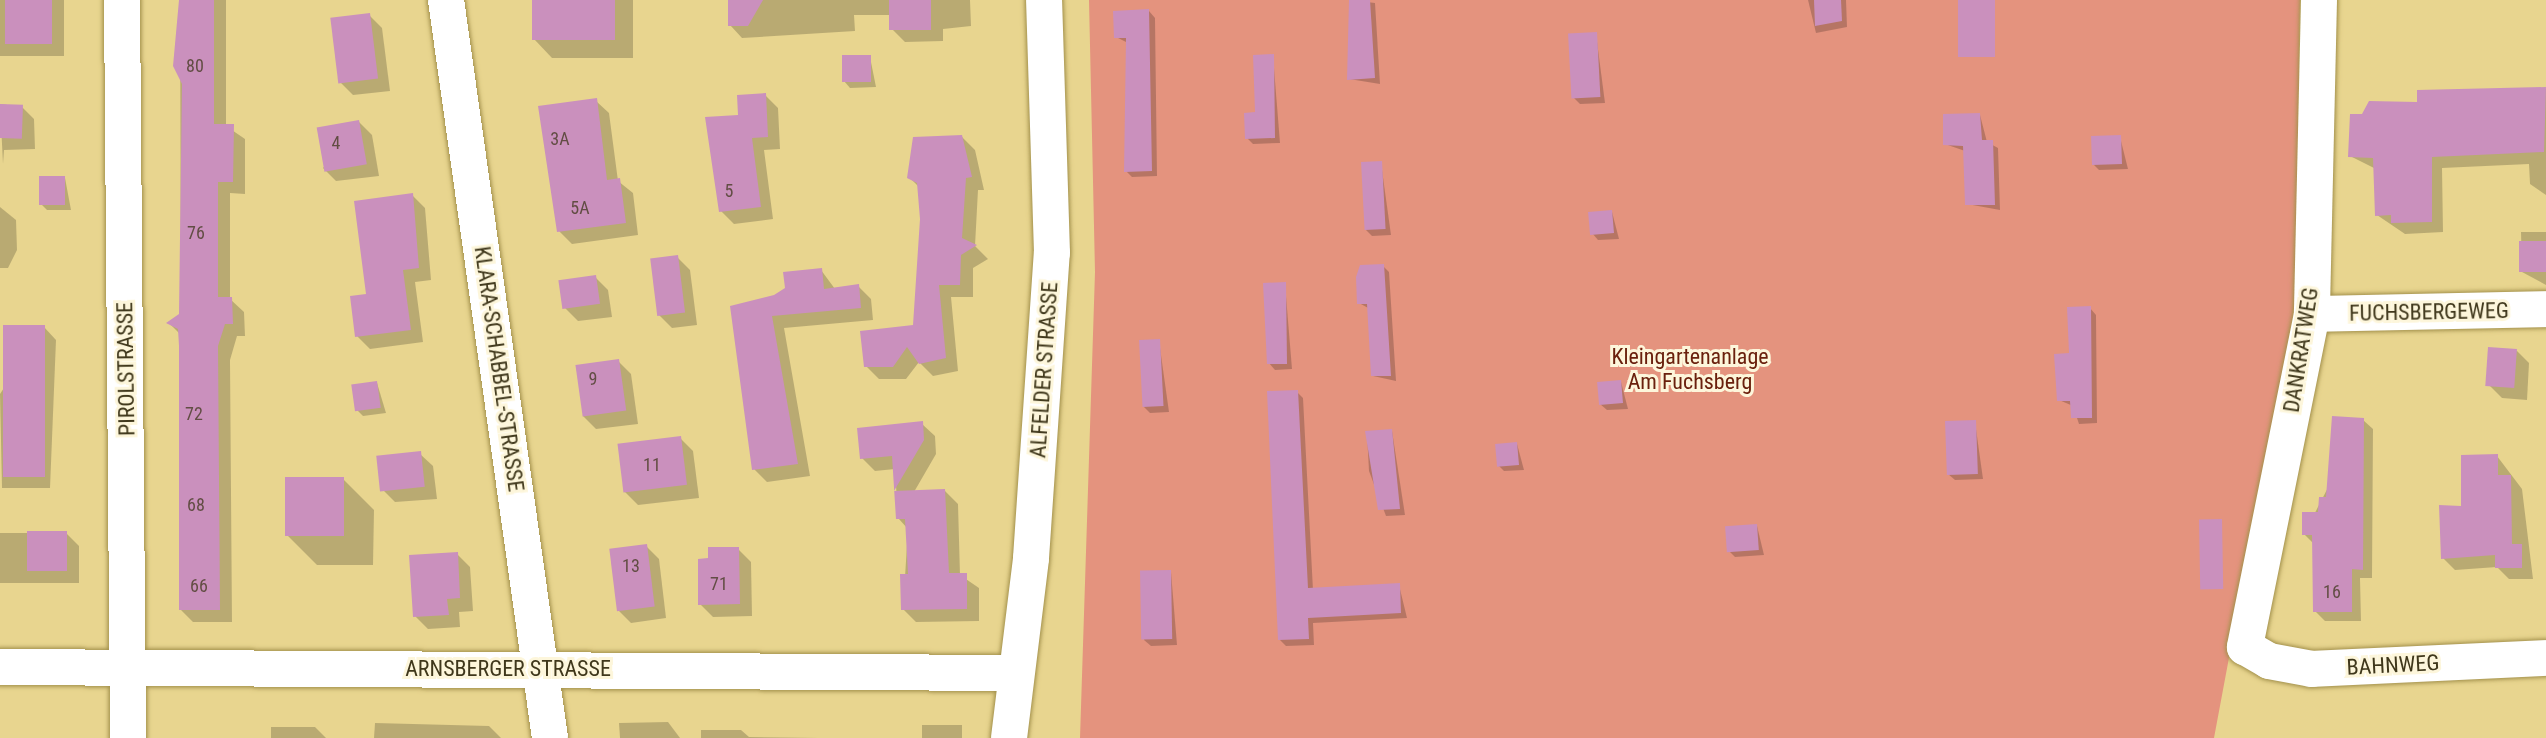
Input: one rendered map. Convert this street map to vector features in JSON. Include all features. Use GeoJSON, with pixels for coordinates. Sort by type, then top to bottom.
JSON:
{"type":"FeatureCollection","features":[{"type":"Feature","properties":{"kind":"street","name":"PIROLSTRASSE"},"geometry":{"type":"LineString","coordinates":[[122,0],[128,738]]}},
{"type":"Feature","properties":{"kind":"street","name":"KLARA-SCHABBEL-STRASSE"},"geometry":{"type":"LineString","coordinates":[[446,0],[550,738]]}},
{"type":"Feature","properties":{"kind":"street","name":"ALFELDER STRASSE"},"geometry":{"type":"LineString","coordinates":[[1009,738],[1031,558],[1052,253],[1044,0]]}},
{"type":"Feature","properties":{"kind":"street","name":"DANKRATWEG"},"geometry":{"type":"LineString","coordinates":[[2245,647],[2312,314],[2319,0]]}},
{"type":"Feature","properties":{"kind":"street","name":"FUCHSBERGEWEG"},"geometry":{"type":"LineString","coordinates":[[2312,314],[2546,309]]}},
{"type":"Feature","properties":{"kind":"street","name":"BAHNWEG"},"geometry":{"type":"LineString","coordinates":[[2245,647],[2269,661],[2312,669],[2546,658]]}},
{"type":"Feature","properties":{"kind":"street","name":"ARNSBERGER STRASSE"},"geometry":{"type":"LineString","coordinates":[[0,667],[1015,673]]}},
{"type":"Feature","properties":{"kind":"green space","name":"Kleingartenanlage Am Fuchsberg"},"geometry":{"type":"Polygon","coordinates":[[[1089,0],[2300,0],[2296,299],[2214,738],[1080,738],[1095,272],[1089,0]]]}},
{"type":"Feature","properties":{"kind":"building"},"geometry":{"type":"Polygon","coordinates":[[[5,0],[52,0],[52,44],[5,44],[5,0]]]}},
{"type":"Feature","properties":{"kind":"building"},"geometry":{"type":"Polygon","coordinates":[[[179,0],[214,0],[214,124],[234,124],[233,182],[218,182],[218,297],[232,297],[233,324],[225,324],[218,346],[220,610],[179,610],[179,346],[178,329],[166,323],[179,314],[182,84],[173,66],[179,0]]]}},
{"type":"Feature","properties":{"kind":"building"},"geometry":{"type":"Polygon","coordinates":[[[532,0],[615,0],[615,40],[532,40],[532,0]]]}},
{"type":"Feature","properties":{"kind":"building"},"geometry":{"type":"Polygon","coordinates":[[[728,0],[763,0],[748,26],[728,26],[728,0]]]}},
{"type":"Feature","properties":{"kind":"building"},"geometry":{"type":"Polygon","coordinates":[[[889,0],[931,0],[931,30],[889,30],[889,0]]]}},
{"type":"Feature","properties":{"kind":"building"},"geometry":{"type":"Polygon","coordinates":[[[1349,0],[1370,0],[1375,78],[1347,80],[1349,0]]]}},
{"type":"Feature","properties":{"kind":"building"},"geometry":{"type":"Polygon","coordinates":[[[1814,0],[1841,0],[1842,21],[1815,26],[1814,0]]]}},
{"type":"Feature","properties":{"kind":"building"},"geometry":{"type":"Polygon","coordinates":[[[1958,0],[1995,0],[1995,57],[1958,57],[1958,0]]]}},
{"type":"Feature","properties":{"kind":"building"},"geometry":{"type":"Polygon","coordinates":[[[1149,9],[1152,171],[1124,172],[1126,38],[1114,38],[1113,11],[1149,9]]]}},
{"type":"Feature","properties":{"kind":"building"},"geometry":{"type":"Polygon","coordinates":[[[370,13],[378,79],[338,83],[330,18],[370,13]]]}},
{"type":"Feature","properties":{"kind":"building"},"geometry":{"type":"Polygon","coordinates":[[[1597,32],[1600,97],[1571,98],[1568,34],[1597,32]]]}},
{"type":"Feature","properties":{"kind":"building"},"geometry":{"type":"Polygon","coordinates":[[[1274,54],[1275,138],[1245,139],[1244,113],[1255,112],[1253,55],[1274,54]]]}},
{"type":"Feature","properties":{"kind":"building"},"geometry":{"type":"Polygon","coordinates":[[[842,55],[871,55],[871,82],[842,82],[842,55]]]}},
{"type":"Feature","properties":{"kind":"building"},"geometry":{"type":"Polygon","coordinates":[[[2546,87],[2544,152],[2432,157],[2432,222],[2391,223],[2391,215],[2375,216],[2373,158],[2348,157],[2350,114],[2362,114],[2369,101],[2417,102],[2417,90],[2546,87]]]}},
{"type":"Feature","properties":{"kind":"building"},"geometry":{"type":"Polygon","coordinates":[[[766,93],[768,137],[752,138],[761,207],[719,212],[705,117],[738,115],[737,95],[766,93]]]}},
{"type":"Feature","properties":{"kind":"building"},"geometry":{"type":"Polygon","coordinates":[[[597,98],[607,180],[620,178],[626,223],[557,232],[538,106],[597,98]]]}},
{"type":"Feature","properties":{"kind":"building"},"geometry":{"type":"Polygon","coordinates":[[[0,104],[23,105],[22,139],[0,138],[0,104]]]}},
{"type":"Feature","properties":{"kind":"building"},"geometry":{"type":"Polygon","coordinates":[[[1980,113],[1982,140],[1993,140],[1995,205],[1965,205],[1963,146],[1943,145],[1943,114],[1980,113]]]}},
{"type":"Feature","properties":{"kind":"building"},"geometry":{"type":"Polygon","coordinates":[[[359,120],[367,164],[324,172],[317,127],[359,120]]]}},
{"type":"Feature","properties":{"kind":"building"},"geometry":{"type":"Polygon","coordinates":[[[962,135],[972,177],[966,178],[962,238],[977,245],[961,255],[960,285],[939,285],[946,358],[919,364],[907,347],[893,367],[864,367],[860,331],[913,325],[920,219],[917,183],[907,178],[913,137],[962,135]]]}},
{"type":"Feature","properties":{"kind":"building"},"geometry":{"type":"Polygon","coordinates":[[[2121,135],[2122,164],[2092,165],[2091,136],[2121,135]]]}},
{"type":"Feature","properties":{"kind":"building"},"geometry":{"type":"Polygon","coordinates":[[[1382,161],[1386,229],[1365,230],[1361,162],[1382,161]]]}},
{"type":"Feature","properties":{"kind":"building"},"geometry":{"type":"Polygon","coordinates":[[[39,176],[65,176],[65,205],[39,205],[39,176]]]}},
{"type":"Feature","properties":{"kind":"building"},"geometry":{"type":"Polygon","coordinates":[[[413,193],[419,268],[403,270],[411,330],[355,337],[350,296],[366,294],[354,201],[413,193]]]}},
{"type":"Feature","properties":{"kind":"building"},"geometry":{"type":"Polygon","coordinates":[[[1612,210],[1614,233],[1590,235],[1588,212],[1612,210]]]}},
{"type":"Feature","properties":{"kind":"building"},"geometry":{"type":"Polygon","coordinates":[[[2519,241],[2546,241],[2546,272],[2519,272],[2519,241]]]}},
{"type":"Feature","properties":{"kind":"building"},"geometry":{"type":"Polygon","coordinates":[[[678,255],[685,313],[657,316],[650,258],[678,255]]]}},
{"type":"Feature","properties":{"kind":"building"},"geometry":{"type":"Polygon","coordinates":[[[1384,264],[1391,376],[1371,376],[1367,304],[1357,304],[1356,277],[1360,265],[1384,264]]]}},
{"type":"Feature","properties":{"kind":"building"},"geometry":{"type":"Polygon","coordinates":[[[822,268],[824,289],[859,284],[861,308],[772,316],[798,464],[752,470],[730,306],[774,295],[785,288],[783,272],[822,268]]]}},
{"type":"Feature","properties":{"kind":"building"},"geometry":{"type":"Polygon","coordinates":[[[596,275],[600,304],[562,309],[558,280],[596,275]]]}},
{"type":"Feature","properties":{"kind":"building"},"geometry":{"type":"Polygon","coordinates":[[[1286,282],[1287,364],[1267,364],[1263,283],[1286,282]]]}},
{"type":"Feature","properties":{"kind":"building"},"geometry":{"type":"Polygon","coordinates":[[[2091,306],[2092,418],[2071,418],[2070,401],[2057,401],[2054,354],[2069,353],[2067,307],[2091,306]]]}},
{"type":"Feature","properties":{"kind":"building"},"geometry":{"type":"Polygon","coordinates":[[[3,325],[45,325],[45,477],[3,477],[3,325]]]}},
{"type":"Feature","properties":{"kind":"building"},"geometry":{"type":"Polygon","coordinates":[[[1160,339],[1164,406],[1143,407],[1139,340],[1160,339]]]}},
{"type":"Feature","properties":{"kind":"building"},"geometry":{"type":"Polygon","coordinates":[[[2488,347],[2517,349],[2514,388],[2485,386],[2488,347]]]}},
{"type":"Feature","properties":{"kind":"building"},"geometry":{"type":"Polygon","coordinates":[[[619,359],[626,410],[583,417],[575,365],[619,359]]]}},
{"type":"Feature","properties":{"kind":"building"},"geometry":{"type":"Polygon","coordinates":[[[1621,380],[1623,403],[1599,405],[1597,382],[1621,380]]]}},
{"type":"Feature","properties":{"kind":"building"},"geometry":{"type":"Polygon","coordinates":[[[377,381],[381,408],[355,411],[351,385],[377,381]]]}},
{"type":"Feature","properties":{"kind":"building"},"geometry":{"type":"Polygon","coordinates":[[[1298,390],[1308,588],[1400,583],[1401,613],[1308,618],[1309,639],[1278,640],[1267,391],[1298,390]]]}},
{"type":"Feature","properties":{"kind":"building"},"geometry":{"type":"Polygon","coordinates":[[[2332,416],[2364,418],[2363,570],[2352,569],[2352,612],[2313,612],[2312,535],[2302,535],[2302,512],[2318,512],[2319,497],[2326,497],[2332,416]]]}},
{"type":"Feature","properties":{"kind":"building"},"geometry":{"type":"Polygon","coordinates":[[[1976,420],[1978,474],[1947,475],[1945,421],[1976,420]]]}},
{"type":"Feature","properties":{"kind":"building"},"geometry":{"type":"Polygon","coordinates":[[[923,421],[924,440],[894,491],[892,456],[860,459],[857,428],[923,421]]]}},
{"type":"Feature","properties":{"kind":"building"},"geometry":{"type":"Polygon","coordinates":[[[1392,429],[1400,509],[1378,510],[1365,431],[1392,429]]]}},
{"type":"Feature","properties":{"kind":"building"},"geometry":{"type":"Polygon","coordinates":[[[681,436],[687,485],[623,492],[617,444],[681,436]]]}},
{"type":"Feature","properties":{"kind":"building"},"geometry":{"type":"Polygon","coordinates":[[[1517,442],[1519,465],[1497,467],[1495,444],[1517,442]]]}},
{"type":"Feature","properties":{"kind":"building"},"geometry":{"type":"Polygon","coordinates":[[[421,451],[425,487],[380,492],[376,456],[421,451]]]}},
{"type":"Feature","properties":{"kind":"building"},"geometry":{"type":"Polygon","coordinates":[[[2498,454],[2498,475],[2511,475],[2512,544],[2522,544],[2522,568],[2495,568],[2495,555],[2441,559],[2439,505],[2461,506],[2461,455],[2498,454]]]}},
{"type":"Feature","properties":{"kind":"building"},"geometry":{"type":"Polygon","coordinates":[[[285,477],[344,477],[344,536],[285,536],[285,477]]]}},
{"type":"Feature","properties":{"kind":"building"},"geometry":{"type":"Polygon","coordinates":[[[945,489],[949,573],[967,573],[967,609],[901,610],[900,574],[908,574],[905,519],[896,519],[894,491],[945,489]]]}},
{"type":"Feature","properties":{"kind":"building"},"geometry":{"type":"Polygon","coordinates":[[[2199,519],[2222,519],[2223,589],[2200,589],[2199,519]]]}},
{"type":"Feature","properties":{"kind":"building"},"geometry":{"type":"Polygon","coordinates":[[[1757,524],[1759,550],[1727,552],[1725,526],[1757,524]]]}},
{"type":"Feature","properties":{"kind":"building"},"geometry":{"type":"Polygon","coordinates":[[[27,531],[67,531],[67,571],[27,571],[27,531]]]}},
{"type":"Feature","properties":{"kind":"building"},"geometry":{"type":"Polygon","coordinates":[[[647,544],[655,607],[617,611],[609,549],[647,544]]]}},
{"type":"Feature","properties":{"kind":"building"},"geometry":{"type":"Polygon","coordinates":[[[708,547],[739,547],[740,604],[698,605],[698,559],[708,558],[708,547]]]}},
{"type":"Feature","properties":{"kind":"building"},"geometry":{"type":"Polygon","coordinates":[[[458,552],[460,598],[447,599],[449,615],[413,617],[409,555],[458,552]]]}},
{"type":"Feature","properties":{"kind":"building"},"geometry":{"type":"Polygon","coordinates":[[[1171,570],[1172,639],[1141,640],[1140,571],[1171,570]]]}}]}
